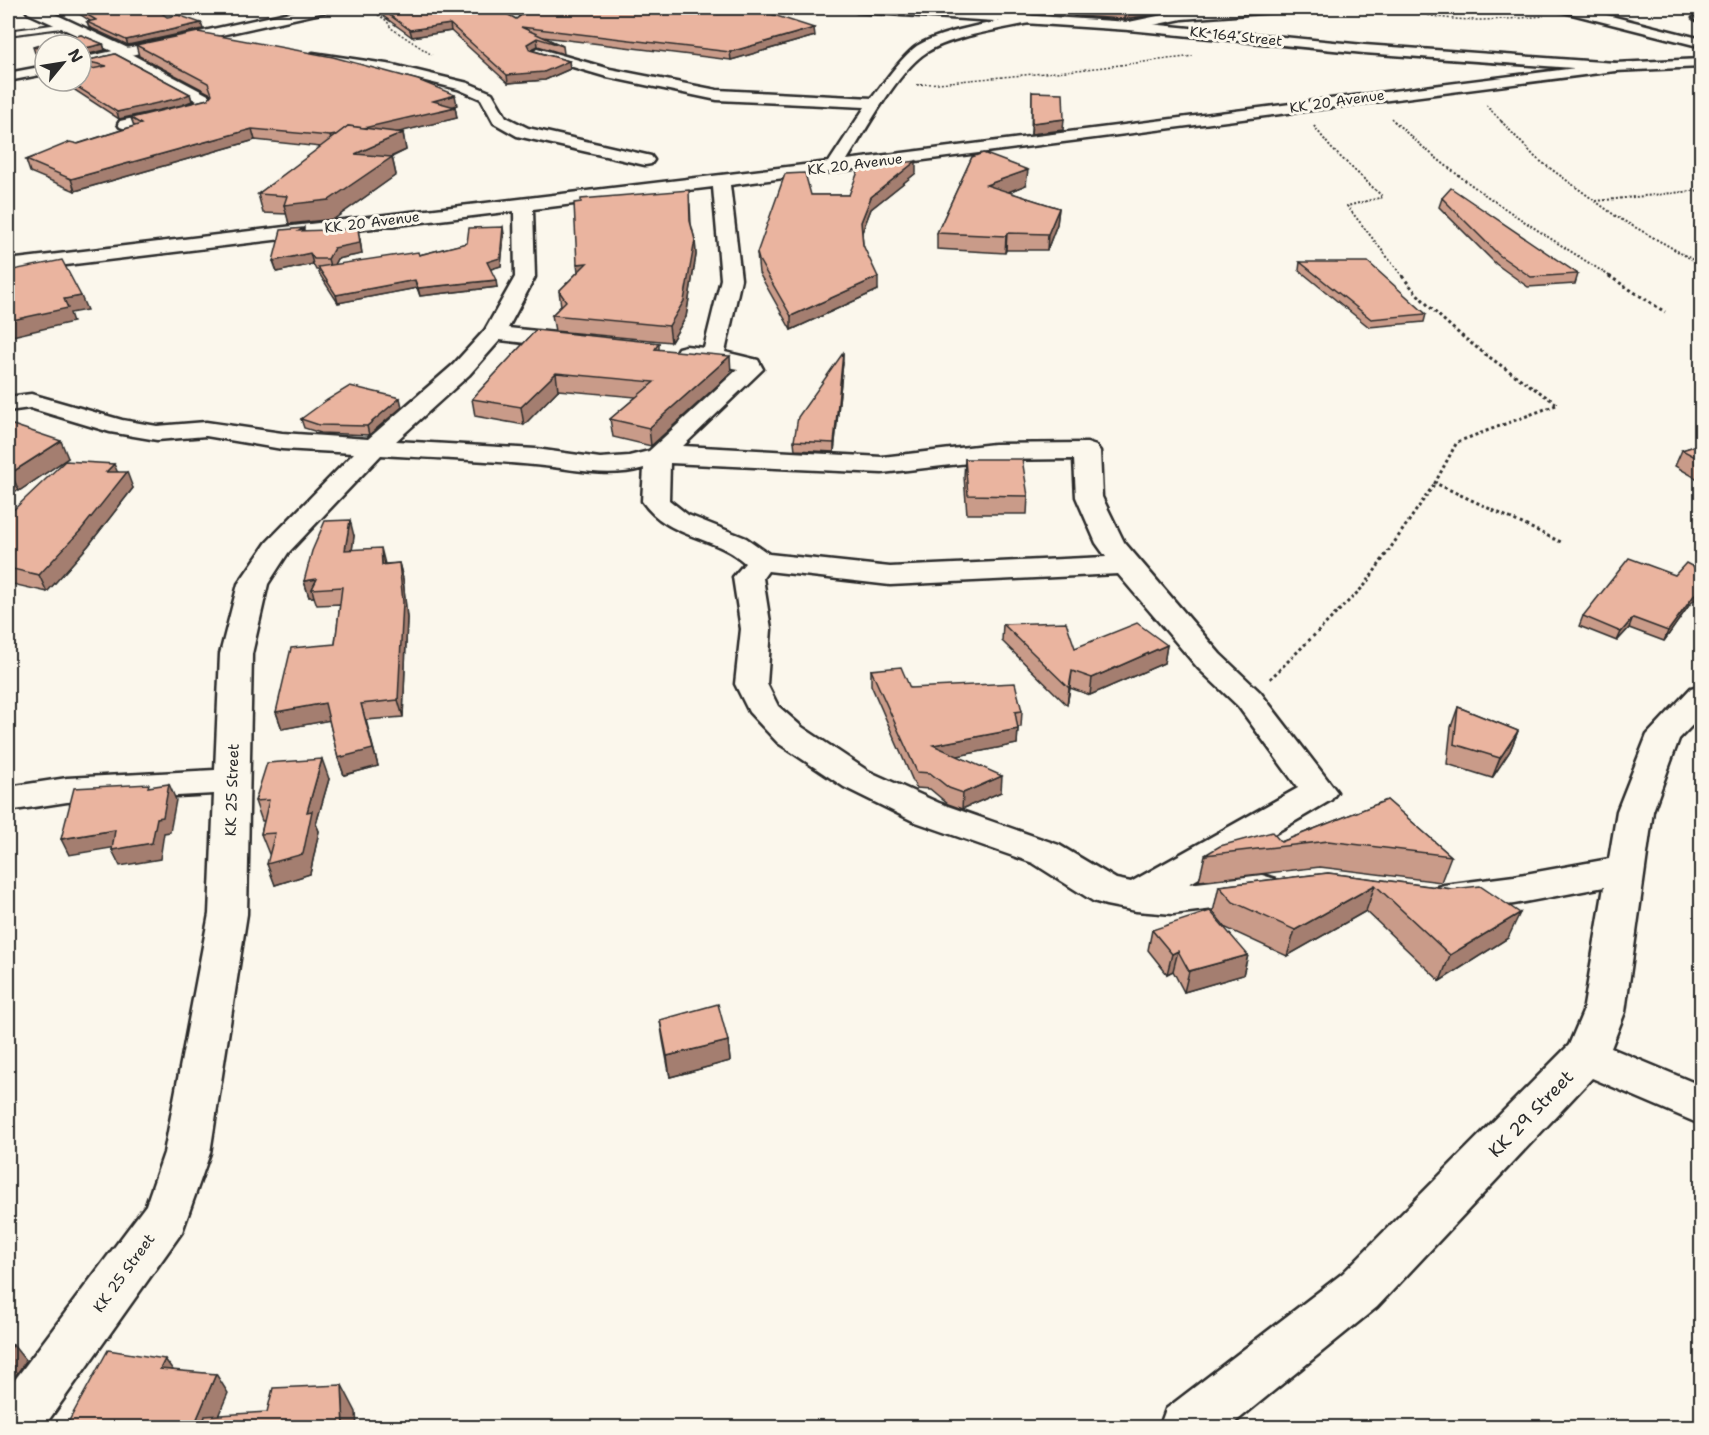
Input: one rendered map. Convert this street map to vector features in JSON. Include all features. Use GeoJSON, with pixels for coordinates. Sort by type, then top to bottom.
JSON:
{"type":"FeatureCollection","features":[{"type":"Feature","properties":{"kind":"street"},"geometry":{"type":"LineString","coordinates":[[33,8],[122,52],[204,99],[205,105],[187,111],[126,124]]}},
{"type":"Feature","properties":{"kind":"street"},"geometry":{"type":"LineString","coordinates":[[93,59],[325,8]]}},
{"type":"Feature","properties":{"kind":"street"},"geometry":{"type":"LineString","coordinates":[[497,8],[518,20]]}},
{"type":"Feature","properties":{"kind":"street","name":"KK 164 Street"},"geometry":{"type":"LineString","coordinates":[[857,8],[1129,26],[1364,49],[1615,67]]}},
{"type":"Feature","properties":{"kind":"street"},"geometry":{"type":"LineString","coordinates":[[1010,8],[1028,19]]}},
{"type":"Feature","properties":{"kind":"street"},"geometry":{"type":"LineString","coordinates":[[1222,8],[1236,11]]}},
{"type":"Feature","properties":{"kind":"street"},"geometry":{"type":"LineString","coordinates":[[1129,26],[1182,15],[1275,8]]}},
{"type":"Feature","properties":{"kind":"street"},"geometry":{"type":"LineString","coordinates":[[1565,8],[1701,43]]}},
{"type":"Feature","properties":{"kind":"street"},"geometry":{"type":"LineString","coordinates":[[834,167],[902,68],[928,45],[1028,19]]}},
{"type":"Feature","properties":{"kind":"street"},"geometry":{"type":"LineString","coordinates":[[199,35],[240,44]]}},
{"type":"Feature","properties":{"kind":"street"},"geometry":{"type":"LineString","coordinates":[[537,52],[607,73],[686,91],[747,98],[876,103]]}},
{"type":"Feature","properties":{"kind":"street"},"geometry":{"type":"LineString","coordinates":[[300,55],[393,69],[463,86],[487,96],[500,120],[522,132],[645,160]]}},
{"type":"Feature","properties":{"kind":"street","name":"KK 20 Avenue"},"geometry":{"type":"LineString","coordinates":[[8,266],[721,181],[1615,67],[1701,63]]}},
{"type":"Feature","properties":{"kind":"street"},"geometry":{"type":"LineString","coordinates":[[8,77],[33,72]]}},
{"type":"Feature","properties":{"kind":"street"},"geometry":{"type":"LineString","coordinates":[[713,356],[731,279],[721,181]]}},
{"type":"Feature","properties":{"kind":"street","name":"KK 25 Street"},"geometry":{"type":"LineString","coordinates":[[11,1428],[165,1217],[187,1153],[228,914],[236,654],[253,584],[277,548],[373,448],[461,370],[494,333],[525,277],[524,203]]}},
{"type":"Feature","properties":{"kind":"street"},"geometry":{"type":"LineString","coordinates":[[494,333],[598,344]]}},
{"type":"Feature","properties":{"kind":"street"},"geometry":{"type":"LineString","coordinates":[[667,351],[713,356],[750,365],[751,369],[658,456],[655,501],[673,520],[737,543],[753,553],[761,562],[890,576],[1126,565]]}},
{"type":"Feature","properties":{"kind":"street"},"geometry":{"type":"LineString","coordinates":[[8,404],[31,401],[119,427],[157,433],[206,429],[282,441],[536,457],[600,466],[631,464],[658,456],[685,454],[882,465],[994,452],[1087,451],[1089,497],[1110,543],[1126,565],[1209,661],[1249,699],[1319,792],[1137,897]]}},
{"type":"Feature","properties":{"kind":"street"},"geometry":{"type":"LineString","coordinates":[[761,562],[748,577],[756,629],[751,684],[765,712],[790,735],[856,779],[926,812],[1046,854],[1106,891],[1137,897],[1173,900],[1298,885]]}},
{"type":"Feature","properties":{"kind":"street","name":"KK 29 Street"},"geometry":{"type":"LineString","coordinates":[[1185,1428],[1360,1290],[1586,1056],[1604,1012],[1635,811],[1664,735],[1701,695]]}},
{"type":"Feature","properties":{"kind":"street"},"geometry":{"type":"LineString","coordinates":[[8,799],[67,790],[232,781]]}},
{"type":"Feature","properties":{"kind":"street"},"geometry":{"type":"LineString","coordinates":[[1412,895],[1452,898],[1514,890],[1626,868]]}},
{"type":"Feature","properties":{"kind":"street"},"geometry":{"type":"LineString","coordinates":[[1586,1056],[1701,1106]]}},
{"type":"Feature","properties":{"kind":"lane"},"geometry":{"type":"LineString","coordinates":[[8,33],[66,26]]}},
{"type":"Feature","properties":{"kind":"path"},"geometry":{"type":"LineString","coordinates":[[369,8],[387,21],[391,28],[434,56]]}},
{"type":"Feature","properties":{"kind":"path"},"geometry":{"type":"LineString","coordinates":[[1405,8],[1433,16],[1485,19],[1581,12]]}},
{"type":"Feature","properties":{"kind":"path"},"geometry":{"type":"LineString","coordinates":[[888,88],[1087,69],[1194,56]]}},
{"type":"Feature","properties":{"kind":"path"},"geometry":{"type":"LineString","coordinates":[[1466,85],[1536,158],[1617,217],[1701,265]]}},
{"type":"Feature","properties":{"kind":"path"},"geometry":{"type":"LineString","coordinates":[[1369,97],[1430,155],[1506,210],[1665,312]]}},
{"type":"Feature","properties":{"kind":"path"},"geometry":{"type":"LineString","coordinates":[[1249,699],[1365,585],[1435,483],[1457,442],[1557,404],[1465,341],[1424,303],[1347,206],[1383,197],[1331,148],[1299,106]]}},
{"type":"Feature","properties":{"kind":"path"},"geometry":{"type":"LineString","coordinates":[[1596,201],[1701,190]]}},
{"type":"Feature","properties":{"kind":"path"},"geometry":{"type":"LineString","coordinates":[[1435,483],[1563,543]]}},
{"type":"Feature","properties":{"kind":"building"},"geometry":{"type":"Polygon","coordinates":[[[76,8],[155,8],[167,17],[178,15],[201,23],[126,40],[87,22],[96,20],[76,8]]]}},
{"type":"Feature","properties":{"kind":"building"},"geometry":{"type":"Polygon","coordinates":[[[380,8],[496,8],[516,19],[526,12],[519,8],[706,8],[718,14],[752,8],[814,28],[730,52],[521,27],[563,46],[537,38],[527,44],[530,50],[569,61],[544,72],[507,75],[450,24],[410,30],[380,8]]]}},
{"type":"Feature","properties":{"kind":"building"},"geometry":{"type":"Polygon","coordinates":[[[1089,8],[1139,8],[1125,10],[1089,8]]]}},
{"type":"Feature","properties":{"kind":"building"},"geometry":{"type":"Polygon","coordinates":[[[198,32],[333,57],[418,80],[455,95],[433,101],[455,107],[364,128],[348,126],[336,135],[330,136],[252,129],[71,179],[26,160],[70,142],[78,144],[141,124],[131,118],[208,99],[212,94],[208,83],[136,45],[198,32]]]}},
{"type":"Feature","properties":{"kind":"building"},"geometry":{"type":"Polygon","coordinates":[[[93,40],[103,44],[93,46],[93,40]]]}},
{"type":"Feature","properties":{"kind":"building"},"geometry":{"type":"Polygon","coordinates":[[[115,54],[190,94],[117,112],[87,93],[93,93],[93,69],[107,66],[93,63],[93,59],[115,54]]]}},
{"type":"Feature","properties":{"kind":"building"},"geometry":{"type":"Polygon","coordinates":[[[1032,92],[1063,93],[1064,119],[1032,123],[1032,92]]]}},
{"type":"Feature","properties":{"kind":"building"},"geometry":{"type":"Polygon","coordinates":[[[348,126],[403,133],[355,154],[392,157],[329,200],[284,205],[287,196],[258,194],[348,126]]]}},
{"type":"Feature","properties":{"kind":"building"},"geometry":{"type":"Polygon","coordinates":[[[983,153],[1028,170],[986,185],[1059,208],[1048,234],[1007,233],[1006,236],[937,233],[972,157],[983,153]]]}},
{"type":"Feature","properties":{"kind":"building"},"geometry":{"type":"Polygon","coordinates":[[[916,161],[871,197],[861,222],[863,245],[878,277],[791,316],[757,253],[785,174],[805,173],[811,195],[849,195],[859,169],[916,161]]]}},
{"type":"Feature","properties":{"kind":"building"},"geometry":{"type":"Polygon","coordinates":[[[1451,188],[1578,274],[1531,277],[1499,255],[1442,198],[1451,188]]]}},
{"type":"Feature","properties":{"kind":"building"},"geometry":{"type":"Polygon","coordinates":[[[689,190],[690,221],[695,240],[684,301],[669,326],[552,315],[566,301],[559,291],[587,263],[577,264],[574,203],[581,202],[581,199],[689,190]]]}},
{"type":"Feature","properties":{"kind":"building"},"geometry":{"type":"Polygon","coordinates":[[[503,227],[500,258],[487,262],[496,280],[418,288],[415,280],[336,295],[318,267],[418,252],[419,255],[467,243],[469,228],[503,227]]]}},
{"type":"Feature","properties":{"kind":"building"},"geometry":{"type":"Polygon","coordinates":[[[304,228],[299,231],[358,229],[360,243],[334,248],[328,259],[314,259],[310,253],[273,261],[281,230],[304,228]]]}},
{"type":"Feature","properties":{"kind":"building"},"geometry":{"type":"Polygon","coordinates":[[[62,260],[81,296],[64,299],[68,308],[8,321],[8,271],[62,260]]]}},
{"type":"Feature","properties":{"kind":"building"},"geometry":{"type":"Polygon","coordinates":[[[1300,262],[1368,262],[1426,314],[1371,319],[1300,262]]]}},
{"type":"Feature","properties":{"kind":"building"},"geometry":{"type":"Polygon","coordinates":[[[536,330],[659,343],[655,349],[730,356],[649,428],[610,419],[654,382],[556,373],[521,407],[472,399],[536,330]]]}},
{"type":"Feature","properties":{"kind":"building"},"geometry":{"type":"Polygon","coordinates":[[[843,353],[834,443],[794,441],[798,417],[843,353]]]}},
{"type":"Feature","properties":{"kind":"building"},"geometry":{"type":"Polygon","coordinates":[[[350,386],[400,398],[367,426],[319,425],[301,419],[327,400],[350,386]]]}},
{"type":"Feature","properties":{"kind":"building"},"geometry":{"type":"Polygon","coordinates":[[[13,425],[61,441],[8,473],[8,429],[13,425]]]}},
{"type":"Feature","properties":{"kind":"building"},"geometry":{"type":"Polygon","coordinates":[[[1701,444],[1701,460],[1682,450],[1701,444]]]}},
{"type":"Feature","properties":{"kind":"building"},"geometry":{"type":"Polygon","coordinates":[[[965,459],[1022,459],[1028,496],[968,495],[965,459]]]}},
{"type":"Feature","properties":{"kind":"building"},"geometry":{"type":"Polygon","coordinates":[[[65,461],[114,464],[106,472],[127,472],[81,530],[39,575],[8,568],[8,515],[65,461]]]}},
{"type":"Feature","properties":{"kind":"building"},"geometry":{"type":"Polygon","coordinates":[[[350,520],[345,550],[381,548],[382,565],[399,563],[403,602],[398,700],[361,704],[373,749],[338,758],[325,703],[276,712],[291,648],[335,644],[342,587],[312,589],[317,579],[304,581],[312,551],[325,521],[350,520]]]}},
{"type":"Feature","properties":{"kind":"building"},"geometry":{"type":"Polygon","coordinates":[[[1629,558],[1675,575],[1686,563],[1701,571],[1701,589],[1668,631],[1633,618],[1621,632],[1583,616],[1629,558]]]}},
{"type":"Feature","properties":{"kind":"building"},"geometry":{"type":"Polygon","coordinates":[[[1066,622],[1075,648],[1137,623],[1167,645],[1092,678],[1072,671],[1069,688],[1003,624],[1066,622]]]}},
{"type":"Feature","properties":{"kind":"building"},"geometry":{"type":"Polygon","coordinates":[[[901,667],[910,688],[1015,683],[1022,711],[1015,712],[1018,729],[933,745],[1002,776],[963,793],[949,788],[930,773],[917,772],[871,670],[901,667]]]}},
{"type":"Feature","properties":{"kind":"building"},"geometry":{"type":"Polygon","coordinates":[[[1458,707],[1518,731],[1500,758],[1454,744],[1458,707]]]}},
{"type":"Feature","properties":{"kind":"building"},"geometry":{"type":"Polygon","coordinates":[[[322,759],[307,812],[312,811],[303,854],[267,864],[275,833],[261,834],[269,800],[255,801],[267,763],[322,759]]]}},
{"type":"Feature","properties":{"kind":"building"},"geometry":{"type":"Polygon","coordinates":[[[149,784],[148,787],[169,784],[163,817],[157,818],[152,843],[112,850],[115,830],[61,839],[74,788],[149,784]]]}},
{"type":"Feature","properties":{"kind":"building"},"geometry":{"type":"Polygon","coordinates":[[[1387,800],[1451,856],[1328,841],[1205,855],[1220,846],[1272,832],[1281,842],[1387,800]]]}},
{"type":"Feature","properties":{"kind":"building"},"geometry":{"type":"Polygon","coordinates":[[[1328,873],[1452,889],[1480,886],[1520,913],[1450,955],[1375,885],[1295,930],[1233,902],[1219,886],[1328,873]]]}},
{"type":"Feature","properties":{"kind":"building"},"geometry":{"type":"Polygon","coordinates":[[[1210,911],[1248,955],[1189,971],[1178,951],[1172,954],[1152,930],[1210,911]]]}},
{"type":"Feature","properties":{"kind":"building"},"geometry":{"type":"Polygon","coordinates":[[[718,1004],[728,1041],[667,1056],[660,1020],[718,1004]]]}},
{"type":"Feature","properties":{"kind":"building"},"geometry":{"type":"Polygon","coordinates":[[[108,1350],[165,1359],[160,1369],[216,1374],[193,1428],[65,1428],[108,1350]]]}},
{"type":"Feature","properties":{"kind":"building"},"geometry":{"type":"Polygon","coordinates":[[[342,1385],[344,1428],[202,1428],[205,1416],[267,1412],[273,1388],[342,1385]]]}}]}
